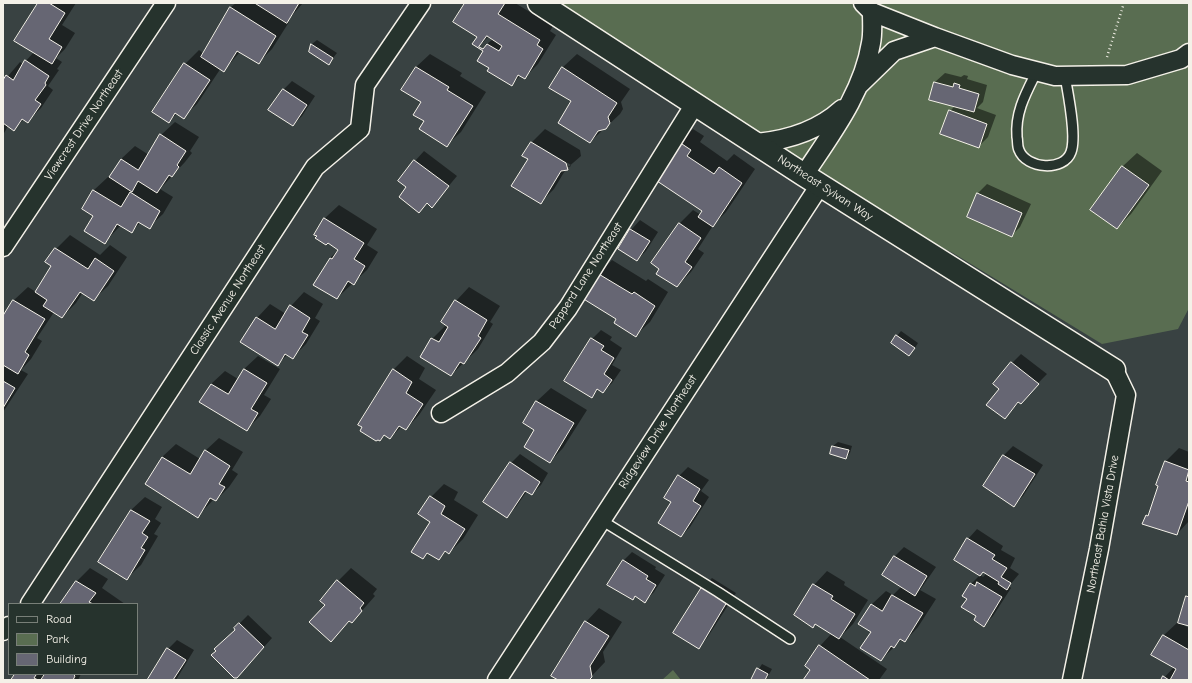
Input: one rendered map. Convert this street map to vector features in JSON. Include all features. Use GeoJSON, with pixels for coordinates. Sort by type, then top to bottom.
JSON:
{"type":"FeatureCollection","features":[{"type":"Feature","properties":{"kind":"main road","name":"Northeast Sylvan Way"},"geometry":{"type":"LineString","coordinates":[[539,3],[812,180],[1114,370]]}},
{"type":"Feature","properties":{"kind":"street","name":"Viewcrest Drive Northeast"},"geometry":{"type":"LineString","coordinates":[[3,247],[166,3]]}},
{"type":"Feature","properties":{"kind":"street","name":"Classic Avenue Northeast"},"geometry":{"type":"LineString","coordinates":[[31,603],[314,167],[360,129],[365,85],[421,3]]}},
{"type":"Feature","properties":{"kind":"street"},"geometry":{"type":"LineString","coordinates":[[859,85],[871,43],[867,8],[935,37],[1012,65],[1055,76],[1127,75],[1181,59],[1189,53]]}},
{"type":"Feature","properties":{"kind":"street"},"geometry":{"type":"LineString","coordinates":[[859,85],[894,51],[935,37]]}},
{"type":"Feature","properties":{"kind":"street","name":"Ridgeview Drive Northeast"},"geometry":{"type":"LineString","coordinates":[[497,680],[602,520],[812,180],[859,85]]}},
{"type":"Feature","properties":{"kind":"street"},"geometry":{"type":"LineString","coordinates":[[756,143],[801,134],[828,120],[850,102]]}},
{"type":"Feature","properties":{"kind":"street","name":"Pepperd Lane Northeast"},"geometry":{"type":"LineString","coordinates":[[441,413],[507,373],[542,342],[568,308],[694,104]]}},
{"type":"Feature","properties":{"kind":"street","name":"Northeast Bahia Vista Drive"},"geometry":{"type":"LineString","coordinates":[[1072,680],[1099,549],[1126,395],[1114,370]]}},
{"type":"Feature","properties":{"kind":"lane"},"geometry":{"type":"LineString","coordinates":[[1037,71],[1019,109],[1016,125],[1019,150],[1024,158],[1036,164],[1053,166],[1067,160],[1072,151],[1073,130],[1065,76]]}},
{"type":"Feature","properties":{"kind":"lane"},"geometry":{"type":"LineString","coordinates":[[602,520],[718,592],[790,639]]}},
{"type":"Feature","properties":{"kind":"path"},"geometry":{"type":"LineString","coordinates":[[1100,76],[1105,66],[1124,3]]}},
{"type":"Feature","properties":{"kind":"green space"},"geometry":{"type":"Polygon","coordinates":[[[542,3],[1189,3],[1189,308],[1178,329],[1102,344],[953,253],[848,202],[542,3]]]}},
{"type":"Feature","properties":{"kind":"green space"},"geometry":{"type":"Polygon","coordinates":[[[673,670],[681,680],[662,680],[673,670]]]}},
{"type":"Feature","properties":{"kind":"building"},"geometry":{"type":"Polygon","coordinates":[[[38,3],[49,3],[65,13],[49,39],[62,47],[52,64],[14,41],[38,3]]]}},
{"type":"Feature","properties":{"kind":"building"},"geometry":{"type":"Polygon","coordinates":[[[255,3],[299,3],[287,23],[255,3]]]}},
{"type":"Feature","properties":{"kind":"building"},"geometry":{"type":"Polygon","coordinates":[[[465,3],[505,3],[498,14],[540,40],[537,45],[543,49],[525,79],[518,75],[512,86],[487,71],[489,68],[477,61],[483,51],[472,44],[477,37],[453,22],[465,3]],[[487,36],[479,47],[483,49],[487,44],[499,51],[502,46],[487,36]]]}},
{"type":"Feature","properties":{"kind":"building"},"geometry":{"type":"Polygon","coordinates":[[[230,7],[276,36],[259,64],[237,51],[224,72],[201,57],[230,7]]]}},
{"type":"Feature","properties":{"kind":"building"},"geometry":{"type":"Polygon","coordinates":[[[311,44],[333,58],[329,65],[309,52],[311,44]]]}},
{"type":"Feature","properties":{"kind":"building"},"geometry":{"type":"Polygon","coordinates":[[[25,60],[49,76],[45,83],[46,85],[35,100],[41,104],[28,123],[22,119],[14,131],[3,123],[3,80],[6,75],[13,80],[25,60]]]}},
{"type":"Feature","properties":{"kind":"building"},"geometry":{"type":"Polygon","coordinates":[[[184,63],[210,80],[184,119],[175,113],[169,123],[152,112],[184,63]]]}},
{"type":"Feature","properties":{"kind":"building"},"geometry":{"type":"Polygon","coordinates":[[[416,67],[449,87],[447,90],[473,106],[447,147],[419,129],[424,121],[413,115],[421,102],[401,90],[416,67]]]}},
{"type":"Feature","properties":{"kind":"building"},"geometry":{"type":"Polygon","coordinates":[[[562,67],[617,103],[608,117],[610,123],[606,129],[598,131],[590,143],[558,123],[571,101],[549,88],[562,67]]]}},
{"type":"Feature","properties":{"kind":"building"},"geometry":{"type":"Polygon","coordinates":[[[934,82],[953,87],[954,83],[960,85],[959,88],[979,94],[974,112],[929,100],[934,82]]]}},
{"type":"Feature","properties":{"kind":"building"},"geometry":{"type":"Polygon","coordinates":[[[283,89],[307,105],[293,126],[268,110],[283,89]]]}},
{"type":"Feature","properties":{"kind":"building"},"geometry":{"type":"Polygon","coordinates":[[[949,110],[987,124],[979,148],[940,134],[949,110]]]}},
{"type":"Feature","properties":{"kind":"building"},"geometry":{"type":"Polygon","coordinates":[[[160,134],[186,151],[177,165],[179,167],[172,177],[169,175],[157,193],[138,181],[132,192],[109,177],[121,159],[138,170],[160,134]]]}},
{"type":"Feature","properties":{"kind":"building"},"geometry":{"type":"Polygon","coordinates":[[[531,142],[566,163],[568,170],[561,171],[541,204],[511,186],[528,159],[522,156],[531,142]]]}},
{"type":"Feature","properties":{"kind":"building"},"geometry":{"type":"Polygon","coordinates":[[[679,142],[691,150],[687,156],[714,174],[719,167],[742,183],[713,227],[698,217],[702,211],[654,179],[679,142]]]}},
{"type":"Feature","properties":{"kind":"building"},"geometry":{"type":"Polygon","coordinates":[[[414,160],[449,186],[432,208],[427,203],[419,213],[399,197],[406,187],[398,181],[414,160]]]}},
{"type":"Feature","properties":{"kind":"building"},"geometry":{"type":"Polygon","coordinates":[[[1122,166],[1149,185],[1117,229],[1090,210],[1122,166]]]}},
{"type":"Feature","properties":{"kind":"building"},"geometry":{"type":"Polygon","coordinates":[[[93,190],[121,207],[130,192],[160,211],[150,229],[138,222],[132,233],[117,224],[105,244],[84,231],[93,216],[82,209],[93,190]]]}},
{"type":"Feature","properties":{"kind":"building"},"geometry":{"type":"Polygon","coordinates":[[[977,193],[1022,213],[1012,237],[967,217],[977,193]]]}},
{"type":"Feature","properties":{"kind":"building"},"geometry":{"type":"Polygon","coordinates":[[[324,218],[364,243],[354,259],[365,266],[354,285],[348,281],[337,299],[313,285],[330,258],[332,259],[338,250],[328,243],[326,245],[315,238],[317,236],[314,235],[324,218]]]}},
{"type":"Feature","properties":{"kind":"building"},"geometry":{"type":"Polygon","coordinates":[[[679,223],[701,238],[685,262],[692,267],[677,287],[656,274],[659,269],[651,263],[679,223]]]}},
{"type":"Feature","properties":{"kind":"building"},"geometry":{"type":"Polygon","coordinates":[[[630,229],[650,241],[637,261],[618,249],[630,229]]]}},
{"type":"Feature","properties":{"kind":"building"},"geometry":{"type":"Polygon","coordinates":[[[55,248],[88,269],[95,258],[114,271],[94,301],[80,292],[62,318],[43,306],[47,300],[35,292],[51,266],[45,262],[55,248]]]}},
{"type":"Feature","properties":{"kind":"building"},"geometry":{"type":"Polygon","coordinates":[[[597,273],[632,294],[634,292],[655,306],[636,337],[614,323],[616,319],[582,298],[597,273]]]}},
{"type":"Feature","properties":{"kind":"building"},"geometry":{"type":"Polygon","coordinates":[[[13,300],[45,319],[25,352],[29,355],[18,374],[3,365],[3,316],[13,300]]]}},
{"type":"Feature","properties":{"kind":"building"},"geometry":{"type":"Polygon","coordinates":[[[455,300],[487,320],[478,336],[481,338],[464,364],[460,362],[451,376],[420,357],[431,338],[439,342],[448,327],[441,322],[455,300]]]}},
{"type":"Feature","properties":{"kind":"building"},"geometry":{"type":"Polygon","coordinates":[[[290,305],[310,318],[302,332],[308,335],[293,359],[285,354],[278,366],[240,342],[256,317],[275,329],[290,305]]]}},
{"type":"Feature","properties":{"kind":"building"},"geometry":{"type":"Polygon","coordinates":[[[896,335],[915,348],[909,356],[891,343],[896,335]]]}},
{"type":"Feature","properties":{"kind":"building"},"geometry":{"type":"Polygon","coordinates":[[[591,338],[604,346],[601,350],[614,358],[604,374],[612,380],[603,393],[597,389],[592,398],[564,381],[591,338]]]}},
{"type":"Feature","properties":{"kind":"building"},"geometry":{"type":"Polygon","coordinates":[[[1011,362],[1039,384],[1021,404],[1018,402],[1005,419],[986,405],[999,389],[993,384],[1011,362]]]}},
{"type":"Feature","properties":{"kind":"building"},"geometry":{"type":"Polygon","coordinates":[[[244,369],[267,383],[251,409],[258,413],[247,431],[199,402],[211,384],[228,394],[244,369]]]}},
{"type":"Feature","properties":{"kind":"building"},"geometry":{"type":"Polygon","coordinates":[[[393,369],[412,382],[406,393],[423,404],[406,430],[399,426],[390,439],[384,435],[380,441],[376,441],[360,431],[362,427],[358,425],[393,369]]]}},
{"type":"Feature","properties":{"kind":"building"},"geometry":{"type":"Polygon","coordinates":[[[3,381],[15,388],[3,408],[3,381]]]}},
{"type":"Feature","properties":{"kind":"building"},"geometry":{"type":"Polygon","coordinates":[[[536,401],[574,423],[550,463],[524,447],[534,430],[523,423],[536,401]]]}},
{"type":"Feature","properties":{"kind":"building"},"geometry":{"type":"Polygon","coordinates":[[[832,446],[849,450],[846,459],[830,454],[832,446]]]}},
{"type":"Feature","properties":{"kind":"building"},"geometry":{"type":"Polygon","coordinates":[[[205,450],[230,466],[219,484],[225,487],[216,501],[210,498],[198,518],[145,484],[162,457],[190,474],[205,450]]]}},
{"type":"Feature","properties":{"kind":"building"},"geometry":{"type":"Polygon","coordinates":[[[1003,455],[1035,474],[1014,507],[983,486],[1003,455]]]}},
{"type":"Feature","properties":{"kind":"building"},"geometry":{"type":"Polygon","coordinates":[[[1165,461],[1189,470],[1186,481],[1189,482],[1189,501],[1177,535],[1142,524],[1146,515],[1148,516],[1158,486],[1156,485],[1165,461]]]}},
{"type":"Feature","properties":{"kind":"building"},"geometry":{"type":"Polygon","coordinates":[[[510,462],[540,482],[532,495],[525,491],[507,518],[483,502],[510,462]]]}},
{"type":"Feature","properties":{"kind":"building"},"geometry":{"type":"Polygon","coordinates":[[[678,475],[700,489],[693,501],[701,506],[681,537],[658,523],[671,502],[664,498],[678,475]]]}},
{"type":"Feature","properties":{"kind":"building"},"geometry":{"type":"Polygon","coordinates":[[[430,496],[445,506],[441,514],[465,529],[449,554],[445,551],[439,560],[427,553],[423,559],[411,552],[430,522],[418,514],[430,496]]]}},
{"type":"Feature","properties":{"kind":"building"},"geometry":{"type":"Polygon","coordinates":[[[131,510],[150,521],[142,533],[148,537],[141,548],[145,550],[127,580],[98,562],[131,510]]]}},
{"type":"Feature","properties":{"kind":"building"},"geometry":{"type":"Polygon","coordinates":[[[967,538],[995,555],[992,559],[1007,568],[1001,577],[1011,583],[1007,590],[998,584],[999,582],[983,572],[980,576],[954,560],[967,538]]]}},
{"type":"Feature","properties":{"kind":"building"},"geometry":{"type":"Polygon","coordinates":[[[894,556],[927,576],[915,596],[882,575],[894,556]]]}},
{"type":"Feature","properties":{"kind":"building"},"geometry":{"type":"Polygon","coordinates":[[[623,560],[648,576],[646,579],[656,585],[645,603],[635,596],[633,600],[607,585],[623,560]]]}},
{"type":"Feature","properties":{"kind":"building"},"geometry":{"type":"Polygon","coordinates":[[[337,580],[364,603],[360,608],[362,611],[352,623],[349,621],[331,642],[309,622],[325,605],[320,601],[337,580]]]}},
{"type":"Feature","properties":{"kind":"building"},"geometry":{"type":"Polygon","coordinates":[[[76,581],[96,593],[89,602],[91,603],[61,603],[76,581]]]}},
{"type":"Feature","properties":{"kind":"building"},"geometry":{"type":"Polygon","coordinates":[[[977,582],[1002,597],[984,627],[974,620],[976,616],[961,607],[967,599],[962,596],[970,583],[975,586],[977,582]]]}},
{"type":"Feature","properties":{"kind":"building"},"geometry":{"type":"Polygon","coordinates":[[[813,584],[833,596],[831,599],[855,614],[839,639],[815,624],[813,628],[794,615],[813,584]]]}},
{"type":"Feature","properties":{"kind":"building"},"geometry":{"type":"Polygon","coordinates":[[[702,587],[727,602],[699,649],[673,633],[702,587]]]}},
{"type":"Feature","properties":{"kind":"building"},"geometry":{"type":"Polygon","coordinates":[[[892,595],[923,613],[905,642],[900,639],[894,648],[891,646],[881,661],[860,648],[871,632],[858,624],[871,604],[882,611],[892,595]]]}},
{"type":"Feature","properties":{"kind":"building"},"geometry":{"type":"Polygon","coordinates":[[[1186,596],[1189,597],[1189,626],[1178,623],[1186,596]]]}},
{"type":"Feature","properties":{"kind":"building"},"geometry":{"type":"Polygon","coordinates":[[[585,621],[609,636],[590,666],[592,677],[589,680],[558,680],[551,676],[585,621]]]}},
{"type":"Feature","properties":{"kind":"building"},"geometry":{"type":"Polygon","coordinates":[[[239,623],[264,647],[237,678],[234,678],[211,655],[216,651],[214,649],[235,630],[234,628],[239,623]]]}},
{"type":"Feature","properties":{"kind":"building"},"geometry":{"type":"Polygon","coordinates":[[[1163,635],[1189,650],[1189,680],[1170,680],[1176,669],[1151,655],[1163,635]]]}},
{"type":"Feature","properties":{"kind":"building"},"geometry":{"type":"Polygon","coordinates":[[[819,645],[870,680],[803,680],[810,670],[805,666],[819,645]]]}},
{"type":"Feature","properties":{"kind":"building"},"geometry":{"type":"Polygon","coordinates":[[[167,648],[186,660],[173,680],[149,680],[148,679],[167,648]]]}},
{"type":"Feature","properties":{"kind":"building"},"geometry":{"type":"Polygon","coordinates":[[[757,668],[768,674],[765,680],[751,680],[757,668]]]}},
{"type":"Feature","properties":{"kind":"building"},"geometry":{"type":"Polygon","coordinates":[[[14,675],[36,675],[34,678],[38,680],[11,680],[14,675]]]}},
{"type":"Feature","properties":{"kind":"building"},"geometry":{"type":"Polygon","coordinates":[[[44,675],[75,676],[73,680],[41,680],[44,675]]]}},
{"type":"Feature","properties":{"kind":"building"},"geometry":{"type":"Polygon","coordinates":[[[1163,676],[1169,680],[1161,680],[1163,676]]]}}]}
